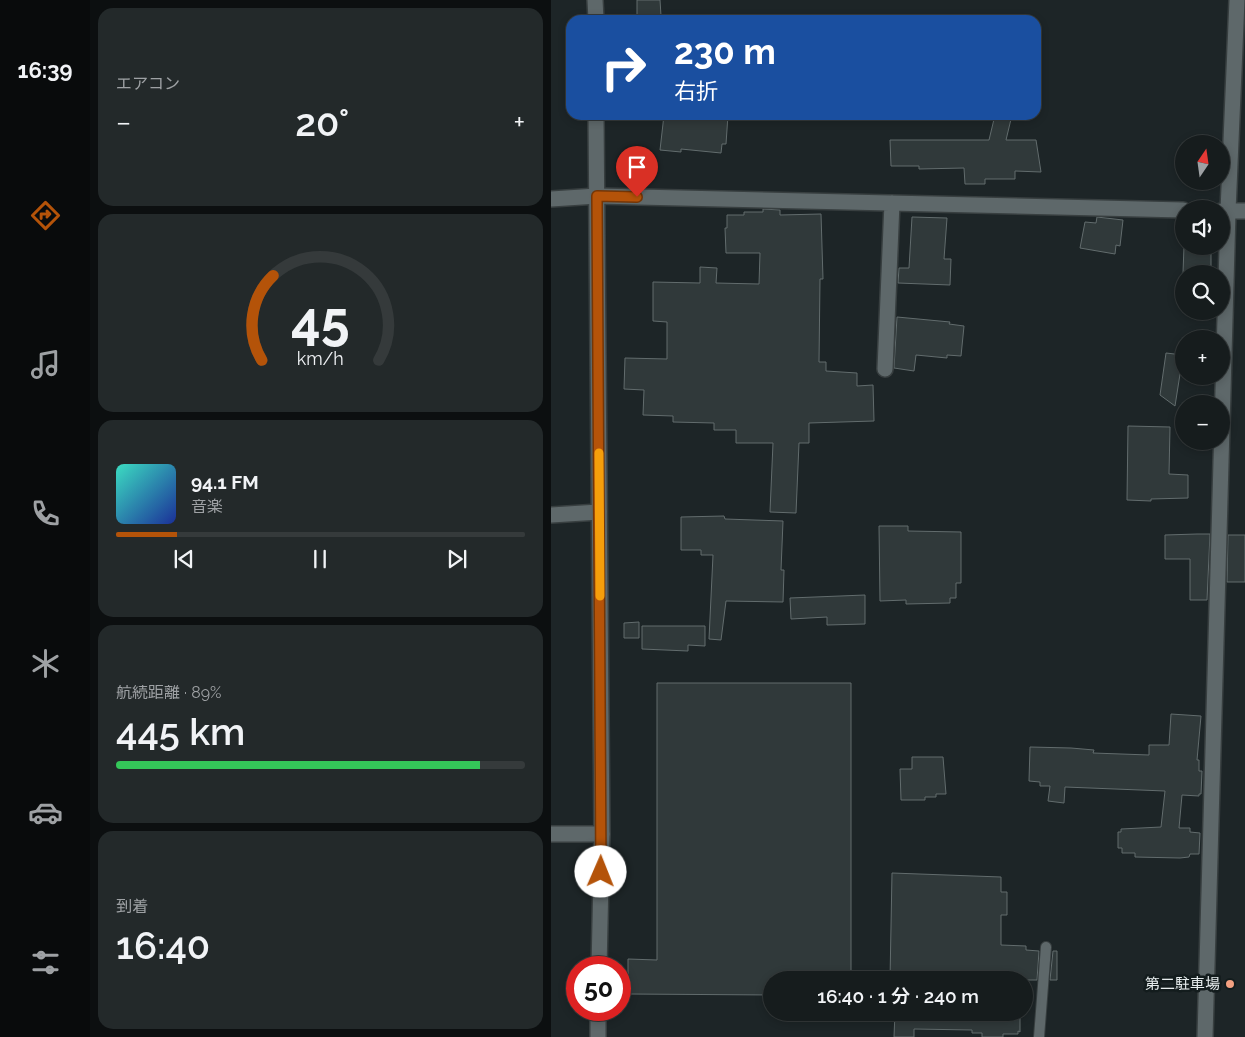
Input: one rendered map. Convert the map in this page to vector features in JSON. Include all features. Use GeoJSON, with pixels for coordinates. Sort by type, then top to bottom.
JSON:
{"type":"FeatureCollection","features":[{"type":"Feature","properties":{"kind":"street"},"geometry":{"type":"LineString","coordinates":[[595,0],[595,15]]}},
{"type":"Feature","properties":{"kind":"street"},"geometry":{"type":"LineString","coordinates":[[1226,200],[1237,0]]}},
{"type":"Feature","properties":{"kind":"street"},"geometry":{"type":"LineString","coordinates":[[597,120],[602,834],[599,956]]}},
{"type":"Feature","properties":{"kind":"street"},"geometry":{"type":"LineString","coordinates":[[551,199],[597,196],[1175,210]]}},
{"type":"Feature","properties":{"kind":"street"},"geometry":{"type":"LineString","coordinates":[[885,369],[892,203]]}},
{"type":"Feature","properties":{"kind":"street"},"geometry":{"type":"LineString","coordinates":[[1230,211],[1245,211]]}},
{"type":"Feature","properties":{"kind":"street"},"geometry":{"type":"LineString","coordinates":[[1205,1037],[1224,255]]}},
{"type":"Feature","properties":{"kind":"street"},"geometry":{"type":"LineString","coordinates":[[551,515],[599,512]]}},
{"type":"Feature","properties":{"kind":"street"},"geometry":{"type":"LineString","coordinates":[[551,834],[602,834]]}},
{"type":"Feature","properties":{"kind":"street"},"geometry":{"type":"LineString","coordinates":[[598,1037],[599,1021]]}},
{"type":"Feature","properties":{"kind":"lane"},"geometry":{"type":"LineString","coordinates":[[1039,1037],[1046,947]]}},
{"type":"Feature","properties":{"kind":"building"},"geometry":{"type":"Polygon","coordinates":[[[637,0],[660,0],[661,15],[637,15],[637,0]]]}},
{"type":"Feature","properties":{"kind":"building"},"geometry":{"type":"Polygon","coordinates":[[[663,120],[728,120],[726,144],[722,144],[721,153],[681,149],[681,152],[660,150],[663,120]]]}},
{"type":"Feature","properties":{"kind":"building"},"geometry":{"type":"Polygon","coordinates":[[[994,120],[1011,120],[1006,140],[1036,140],[1041,172],[1015,171],[1015,179],[985,179],[985,184],[965,184],[964,168],[919,169],[919,166],[891,166],[890,140],[989,140],[994,120]]]}},
{"type":"Feature","properties":{"kind":"building"},"geometry":{"type":"Polygon","coordinates":[[[763,209],[780,210],[780,215],[821,214],[823,279],[820,279],[819,362],[826,362],[826,371],[857,373],[857,386],[873,385],[874,421],[809,423],[809,443],[799,443],[796,513],[770,512],[773,443],[736,443],[736,430],[714,430],[714,423],[673,422],[673,416],[643,415],[644,390],[624,389],[625,358],[667,359],[667,322],[653,321],[653,282],[700,283],[700,267],[717,268],[716,283],[759,284],[760,253],[726,253],[725,228],[727,228],[727,215],[744,215],[744,212],[763,212],[763,209]]]}},
{"type":"Feature","properties":{"kind":"building"},"geometry":{"type":"Polygon","coordinates":[[[912,217],[947,218],[944,259],[951,259],[950,285],[898,283],[899,268],[909,268],[912,217]]]}},
{"type":"Feature","properties":{"kind":"building"},"geometry":{"type":"Polygon","coordinates":[[[1097,217],[1123,220],[1120,246],[1116,245],[1115,254],[1080,248],[1085,222],[1096,223],[1097,217]]]}},
{"type":"Feature","properties":{"kind":"building"},"geometry":{"type":"Polygon","coordinates":[[[1184,255],[1211,255],[1211,265],[1183,265],[1184,255]]]}},
{"type":"Feature","properties":{"kind":"building"},"geometry":{"type":"Polygon","coordinates":[[[897,317],[950,322],[949,324],[964,326],[961,356],[947,355],[947,358],[916,355],[914,371],[894,368],[897,317]]]}},
{"type":"Feature","properties":{"kind":"building"},"geometry":{"type":"Polygon","coordinates":[[[1166,353],[1175,354],[1175,385],[1178,385],[1177,395],[1175,395],[1175,406],[1160,395],[1166,353]]]}},
{"type":"Feature","properties":{"kind":"building"},"geometry":{"type":"Polygon","coordinates":[[[1128,426],[1170,427],[1169,474],[1188,475],[1188,498],[1151,499],[1151,501],[1127,500],[1128,426]]]}},
{"type":"Feature","properties":{"kind":"building"},"geometry":{"type":"Polygon","coordinates":[[[724,516],[725,519],[783,521],[781,570],[784,570],[783,602],[726,601],[721,640],[709,639],[713,555],[701,555],[701,550],[681,550],[681,517],[724,516]]]}},
{"type":"Feature","properties":{"kind":"building"},"geometry":{"type":"Polygon","coordinates":[[[879,526],[908,526],[908,531],[961,532],[961,583],[956,583],[956,598],[950,598],[950,603],[906,604],[906,600],[880,601],[879,526]]]}},
{"type":"Feature","properties":{"kind":"building"},"geometry":{"type":"Polygon","coordinates":[[[1210,534],[1207,600],[1190,600],[1190,559],[1165,559],[1165,535],[1210,534]]]}},
{"type":"Feature","properties":{"kind":"building"},"geometry":{"type":"Polygon","coordinates":[[[1228,535],[1245,535],[1245,582],[1227,582],[1228,535]]]}},
{"type":"Feature","properties":{"kind":"building"},"geometry":{"type":"Polygon","coordinates":[[[865,595],[865,624],[827,625],[827,617],[791,619],[790,598],[865,595]]]}},
{"type":"Feature","properties":{"kind":"building"},"geometry":{"type":"Polygon","coordinates":[[[639,622],[639,638],[624,638],[624,623],[639,622]]]}},
{"type":"Feature","properties":{"kind":"building"},"geometry":{"type":"Polygon","coordinates":[[[642,626],[705,626],[705,646],[688,645],[688,651],[642,649],[642,626]]]}},
{"type":"Feature","properties":{"kind":"building"},"geometry":{"type":"Polygon","coordinates":[[[657,683],[851,683],[851,971],[763,971],[763,995],[631,994],[631,959],[657,960],[657,683]]]}},
{"type":"Feature","properties":{"kind":"building"},"geometry":{"type":"Polygon","coordinates":[[[1171,714],[1201,716],[1197,760],[1199,760],[1199,771],[1202,771],[1201,794],[1199,796],[1182,795],[1179,828],[1190,828],[1190,832],[1200,833],[1199,854],[1190,854],[1189,857],[1180,858],[1135,857],[1135,853],[1122,853],[1122,848],[1118,848],[1118,832],[1121,832],[1121,829],[1161,827],[1165,791],[1065,787],[1064,803],[1048,801],[1050,786],[1040,786],[1040,782],[1029,781],[1030,747],[1094,750],[1093,753],[1149,755],[1149,745],[1169,745],[1171,714]]]}},
{"type":"Feature","properties":{"kind":"building"},"geometry":{"type":"Polygon","coordinates":[[[912,757],[943,757],[946,794],[936,794],[936,797],[925,797],[925,800],[901,800],[900,769],[912,769],[912,757]]]}},
{"type":"Feature","properties":{"kind":"building"},"geometry":{"type":"Polygon","coordinates":[[[892,873],[1001,877],[1001,892],[1007,892],[1007,915],[1001,915],[1001,945],[1026,946],[1026,950],[1039,951],[1037,980],[1033,980],[1033,971],[890,971],[892,873]]]}},
{"type":"Feature","properties":{"kind":"building"},"geometry":{"type":"Polygon","coordinates":[[[1053,951],[1057,951],[1057,980],[1050,980],[1053,951]]]}},
{"type":"Feature","properties":{"kind":"building"},"geometry":{"type":"Polygon","coordinates":[[[895,1021],[1020,1021],[1020,1032],[1018,1031],[1018,1034],[1003,1034],[1003,1037],[982,1037],[982,1033],[972,1033],[972,1030],[914,1029],[914,1037],[894,1037],[895,1021]]]}},
{"type":"Feature","properties":{"kind":"slow traffic"},"geometry":{"type":"LineString","coordinates":[[599,453],[600,596]]}},
{"type":"Feature","properties":{"kind":"place","name":"第二駐車場"},"geometry":{"type":"Point","coordinates":[1230,984]}},
{"type":"Feature","properties":{"kind":"route"},"geometry":{"type":"LineString","coordinates":[[601,872],[597,196],[637,197]]}}]}
